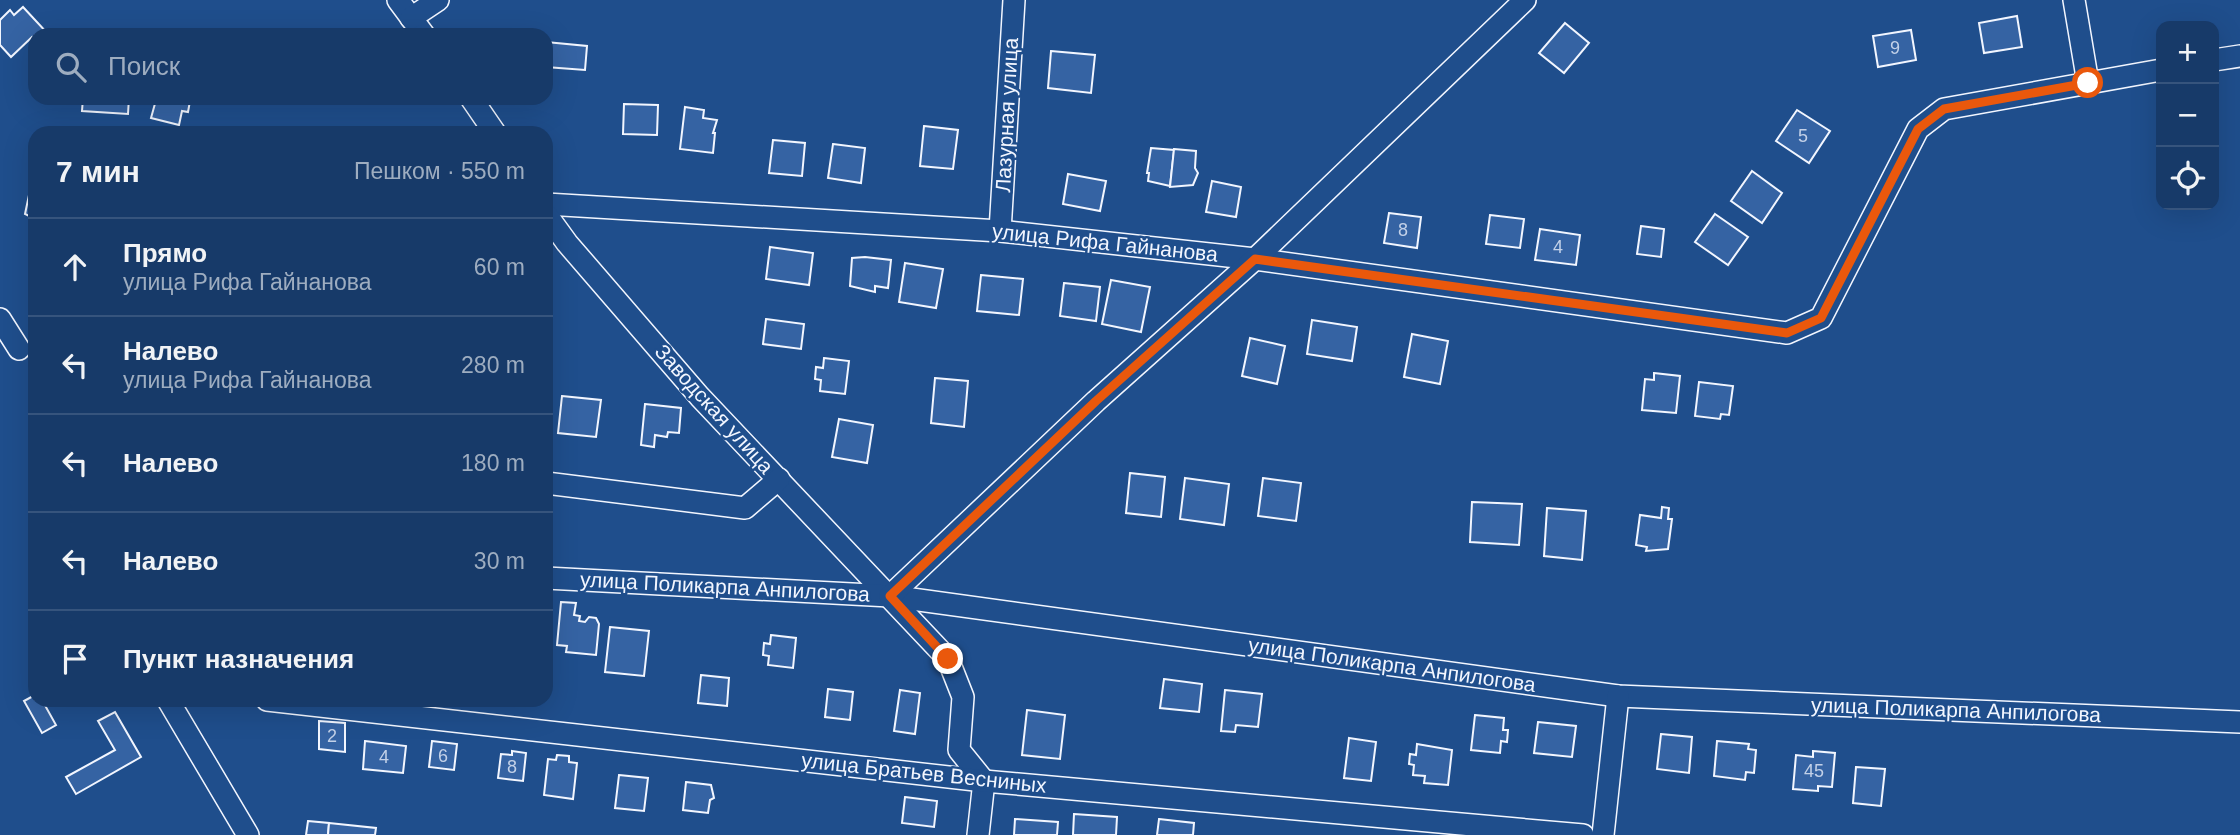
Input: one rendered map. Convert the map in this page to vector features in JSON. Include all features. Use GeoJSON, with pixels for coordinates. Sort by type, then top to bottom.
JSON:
{"type":"FeatureCollection","features":[{"type":"Feature","properties":{"kind":"street"},"geometry":{"type":"LineString","coordinates":[[398,0],[418,27],[438,0]]}},
{"type":"Feature","properties":{"kind":"street","name":"Лазурная улица"},"geometry":{"type":"LineString","coordinates":[[1000,231],[1014,0]]}},
{"type":"Feature","properties":{"kind":"street"},"geometry":{"type":"LineString","coordinates":[[890,596],[1096,401],[1255,259],[1525,0]]}},
{"type":"Feature","properties":{"kind":"street"},"geometry":{"type":"LineString","coordinates":[[2074,0],[2088,83]]}},
{"type":"Feature","properties":{"kind":"street"},"geometry":{"type":"LineString","coordinates":[[2219,59],[2240,56]]}},
{"type":"Feature","properties":{"kind":"street","name":"улица Рифа Гайнанова"},"geometry":{"type":"LineString","coordinates":[[553,204],[1000,231],[1255,259],[1787,333],[1821,318],[1918,129],[1944,109],[2156,71]]}},
{"type":"Feature","properties":{"kind":"street"},"geometry":{"type":"LineString","coordinates":[[476,105],[490,126]]}},
{"type":"Feature","properties":{"kind":"street","name":"Заводская улица"},"geometry":{"type":"LineString","coordinates":[[553,224],[691,386],[948,659],[963,697],[959,750],[984,781]]}},
{"type":"Feature","properties":{"kind":"street"},"geometry":{"type":"LineString","coordinates":[[0,319],[19,349]]}},
{"type":"Feature","properties":{"kind":"street"},"geometry":{"type":"LineString","coordinates":[[553,484],[745,508],[779,479]]}},
{"type":"Feature","properties":{"kind":"street","name":"улица Поликарпа Анпилогова"},"geometry":{"type":"LineString","coordinates":[[553,578],[890,596],[1618,696],[2240,722]]}},
{"type":"Feature","properties":{"kind":"street"},"geometry":{"type":"LineString","coordinates":[[1604,835],[1618,696]]}},
{"type":"Feature","properties":{"kind":"street"},"geometry":{"type":"LineString","coordinates":[[172,707],[248,835]]}},
{"type":"Feature","properties":{"kind":"street","name":"улица Братьев Весниных"},"geometry":{"type":"LineString","coordinates":[[329,707],[984,781],[1583,835]]}},
{"type":"Feature","properties":{"kind":"street"},"geometry":{"type":"LineString","coordinates":[[978,835],[984,781]]}},
{"type":"Feature","properties":{"kind":"building"},"geometry":{"type":"Polygon","coordinates":[[[23,7],[42,28],[28,28],[28,41],[11,57],[0,45],[0,20],[10,10],[14,15],[23,7]]]}},
{"type":"Feature","properties":{"kind":"building"},"geometry":{"type":"Polygon","coordinates":[[[2017,16],[2022,47],[1984,53],[1979,23],[2017,16]]]}},
{"type":"Feature","properties":{"kind":"building"},"geometry":{"type":"Polygon","coordinates":[[[1565,23],[1589,43],[1564,73],[1539,53],[1565,23]]]}},
{"type":"Feature","properties":{"kind":"building"},"geometry":{"type":"Polygon","coordinates":[[[1911,30],[1916,60],[1878,67],[1873,36],[1911,30]]]}},
{"type":"Feature","properties":{"kind":"building"},"geometry":{"type":"Polygon","coordinates":[[[553,43],[587,46],[585,70],[553,68],[553,43]]]}},
{"type":"Feature","properties":{"kind":"building"},"geometry":{"type":"Polygon","coordinates":[[[1051,51],[1095,55],[1091,93],[1048,88],[1051,51]]]}},
{"type":"Feature","properties":{"kind":"building"},"geometry":{"type":"Polygon","coordinates":[[[624,104],[658,105],[657,135],[623,134],[624,104]]]}},
{"type":"Feature","properties":{"kind":"building"},"geometry":{"type":"Polygon","coordinates":[[[82,105],[129,105],[128,114],[82,111],[82,105]]]}},
{"type":"Feature","properties":{"kind":"building"},"geometry":{"type":"Polygon","coordinates":[[[155,105],[189,105],[188,112],[182,111],[179,125],[151,118],[155,105]]]}},
{"type":"Feature","properties":{"kind":"building"},"geometry":{"type":"Polygon","coordinates":[[[685,107],[704,110],[703,118],[717,120],[713,133],[713,153],[680,149],[685,107]]]}},
{"type":"Feature","properties":{"kind":"building"},"geometry":{"type":"Polygon","coordinates":[[[1797,110],[1830,131],[1809,163],[1776,141],[1797,110]]]}},
{"type":"Feature","properties":{"kind":"building"},"geometry":{"type":"Polygon","coordinates":[[[924,126],[958,130],[953,169],[920,166],[924,126]]]}},
{"type":"Feature","properties":{"kind":"building"},"geometry":{"type":"Polygon","coordinates":[[[773,140],[805,143],[802,176],[769,173],[773,140]]]}},
{"type":"Feature","properties":{"kind":"building"},"geometry":{"type":"Polygon","coordinates":[[[833,144],[865,148],[861,183],[828,178],[833,144]]]}},
{"type":"Feature","properties":{"kind":"building"},"geometry":{"type":"Polygon","coordinates":[[[1151,148],[1174,150],[1170,186],[1148,181],[1151,148]]]}},
{"type":"Feature","properties":{"kind":"building"},"geometry":{"type":"Polygon","coordinates":[[[1174,149],[1196,151],[1195,168],[1198,173],[1193,185],[1170,187],[1174,149]]]}},
{"type":"Feature","properties":{"kind":"building"},"geometry":{"type":"Polygon","coordinates":[[[1752,171],[1782,193],[1762,223],[1731,201],[1752,171]]]}},
{"type":"Feature","properties":{"kind":"building"},"geometry":{"type":"Polygon","coordinates":[[[1068,174],[1106,181],[1100,211],[1063,204],[1068,174]]]}},
{"type":"Feature","properties":{"kind":"building"},"geometry":{"type":"Polygon","coordinates":[[[1212,181],[1241,187],[1236,217],[1206,212],[1212,181]]]}},
{"type":"Feature","properties":{"kind":"building"},"geometry":{"type":"Polygon","coordinates":[[[1389,213],[1421,217],[1417,248],[1384,243],[1389,213]]]}},
{"type":"Feature","properties":{"kind":"building"},"geometry":{"type":"Polygon","coordinates":[[[1715,214],[1748,237],[1728,265],[1695,242],[1715,214]]]}},
{"type":"Feature","properties":{"kind":"building"},"geometry":{"type":"Polygon","coordinates":[[[1490,215],[1524,219],[1520,248],[1486,244],[1490,215]]]}},
{"type":"Feature","properties":{"kind":"building"},"geometry":{"type":"Polygon","coordinates":[[[1641,226],[1664,229],[1661,257],[1637,254],[1641,226]]]}},
{"type":"Feature","properties":{"kind":"building"},"geometry":{"type":"Polygon","coordinates":[[[1540,229],[1580,235],[1576,265],[1535,260],[1540,229]]]}},
{"type":"Feature","properties":{"kind":"building"},"geometry":{"type":"Polygon","coordinates":[[[770,247],[813,253],[809,285],[766,279],[770,247]]]}},
{"type":"Feature","properties":{"kind":"building"},"geometry":{"type":"Polygon","coordinates":[[[852,258],[891,260],[888,288],[875,286],[875,292],[850,286],[852,258]]]}},
{"type":"Feature","properties":{"kind":"building"},"geometry":{"type":"Polygon","coordinates":[[[905,263],[943,269],[936,308],[899,302],[905,263]]]}},
{"type":"Feature","properties":{"kind":"building"},"geometry":{"type":"Polygon","coordinates":[[[981,275],[1023,279],[1019,315],[977,311],[981,275]]]}},
{"type":"Feature","properties":{"kind":"building"},"geometry":{"type":"Polygon","coordinates":[[[1111,280],[1150,287],[1141,332],[1102,324],[1111,280]]]}},
{"type":"Feature","properties":{"kind":"building"},"geometry":{"type":"Polygon","coordinates":[[[1064,283],[1100,287],[1096,321],[1060,316],[1064,283]]]}},
{"type":"Feature","properties":{"kind":"building"},"geometry":{"type":"Polygon","coordinates":[[[766,319],[804,324],[801,349],[763,344],[766,319]]]}},
{"type":"Feature","properties":{"kind":"building"},"geometry":{"type":"Polygon","coordinates":[[[1312,320],[1357,327],[1352,361],[1307,354],[1312,320]]]}},
{"type":"Feature","properties":{"kind":"building"},"geometry":{"type":"Polygon","coordinates":[[[1412,334],[1448,341],[1440,384],[1404,377],[1412,334]]]}},
{"type":"Feature","properties":{"kind":"building"},"geometry":{"type":"Polygon","coordinates":[[[1250,338],[1285,346],[1277,384],[1242,376],[1250,338]]]}},
{"type":"Feature","properties":{"kind":"building"},"geometry":{"type":"Polygon","coordinates":[[[824,358],[849,361],[845,394],[820,391],[821,380],[815,379],[816,367],[823,368],[824,358]]]}},
{"type":"Feature","properties":{"kind":"building"},"geometry":{"type":"Polygon","coordinates":[[[1654,373],[1680,376],[1676,413],[1642,410],[1645,379],[1654,380],[1654,373]]]}},
{"type":"Feature","properties":{"kind":"building"},"geometry":{"type":"Polygon","coordinates":[[[935,378],[968,381],[964,427],[931,423],[935,378]]]}},
{"type":"Feature","properties":{"kind":"building"},"geometry":{"type":"Polygon","coordinates":[[[1699,382],[1733,386],[1729,415],[1721,414],[1720,419],[1695,416],[1699,382]]]}},
{"type":"Feature","properties":{"kind":"building"},"geometry":{"type":"Polygon","coordinates":[[[562,396],[601,400],[596,437],[558,433],[562,396]]]}},
{"type":"Feature","properties":{"kind":"building"},"geometry":{"type":"Polygon","coordinates":[[[645,404],[681,408],[679,433],[668,432],[667,437],[655,435],[654,447],[641,445],[645,404]]]}},
{"type":"Feature","properties":{"kind":"building"},"geometry":{"type":"Polygon","coordinates":[[[839,419],[873,425],[867,463],[832,457],[839,419]]]}},
{"type":"Feature","properties":{"kind":"building"},"geometry":{"type":"Polygon","coordinates":[[[1130,473],[1165,477],[1161,517],[1126,513],[1130,473]]]}},
{"type":"Feature","properties":{"kind":"building"},"geometry":{"type":"Polygon","coordinates":[[[1185,478],[1229,484],[1224,525],[1180,519],[1185,478]]]}},
{"type":"Feature","properties":{"kind":"building"},"geometry":{"type":"Polygon","coordinates":[[[1263,478],[1301,483],[1296,521],[1258,516],[1263,478]]]}},
{"type":"Feature","properties":{"kind":"building"},"geometry":{"type":"Polygon","coordinates":[[[1472,502],[1522,504],[1519,545],[1470,542],[1472,502]]]}},
{"type":"Feature","properties":{"kind":"building"},"geometry":{"type":"Polygon","coordinates":[[[1662,507],[1669,508],[1668,519],[1672,519],[1668,549],[1646,551],[1647,547],[1636,545],[1640,515],[1661,518],[1662,507]]]}},
{"type":"Feature","properties":{"kind":"building"},"geometry":{"type":"Polygon","coordinates":[[[1547,508],[1586,511],[1582,560],[1544,556],[1547,508]]]}},
{"type":"Feature","properties":{"kind":"building"},"geometry":{"type":"Polygon","coordinates":[[[561,602],[576,603],[574,615],[580,616],[579,621],[585,622],[589,617],[596,618],[599,624],[596,655],[566,652],[567,646],[557,645],[561,602]]]}},
{"type":"Feature","properties":{"kind":"building"},"geometry":{"type":"Polygon","coordinates":[[[610,627],[649,631],[644,676],[605,672],[610,627]]]}},
{"type":"Feature","properties":{"kind":"building"},"geometry":{"type":"Polygon","coordinates":[[[771,635],[796,638],[793,668],[768,665],[769,656],[763,655],[764,643],[770,644],[771,635]]]}},
{"type":"Feature","properties":{"kind":"building"},"geometry":{"type":"Polygon","coordinates":[[[701,675],[729,678],[727,706],[698,703],[701,675]]]}},
{"type":"Feature","properties":{"kind":"building"},"geometry":{"type":"Polygon","coordinates":[[[1164,679],[1202,684],[1199,712],[1160,708],[1164,679]]]}},
{"type":"Feature","properties":{"kind":"building"},"geometry":{"type":"Polygon","coordinates":[[[828,689],[853,692],[850,720],[825,717],[828,689]]]}},
{"type":"Feature","properties":{"kind":"building"},"geometry":{"type":"Polygon","coordinates":[[[900,690],[920,693],[915,734],[894,731],[900,690]]]}},
{"type":"Feature","properties":{"kind":"building"},"geometry":{"type":"Polygon","coordinates":[[[1225,690],[1262,694],[1258,727],[1236,725],[1235,732],[1221,731],[1225,690]]]}},
{"type":"Feature","properties":{"kind":"building"},"geometry":{"type":"Polygon","coordinates":[[[28,699],[28,707],[46,707],[56,725],[42,733],[24,701],[28,699]]]}},
{"type":"Feature","properties":{"kind":"building"},"geometry":{"type":"Polygon","coordinates":[[[1027,710],[1065,715],[1060,759],[1022,755],[1027,710]]]}},
{"type":"Feature","properties":{"kind":"building"},"geometry":{"type":"Polygon","coordinates":[[[115,712],[141,757],[76,794],[66,777],[115,750],[98,721],[115,712]]]}},
{"type":"Feature","properties":{"kind":"building"},"geometry":{"type":"Polygon","coordinates":[[[1475,715],[1504,718],[1503,730],[1508,730],[1507,742],[1501,741],[1500,753],[1471,750],[1475,715]]]}},
{"type":"Feature","properties":{"kind":"building"},"geometry":{"type":"Polygon","coordinates":[[[319,721],[345,723],[345,752],[319,749],[319,721]]]}},
{"type":"Feature","properties":{"kind":"building"},"geometry":{"type":"Polygon","coordinates":[[[1538,722],[1576,726],[1572,757],[1534,753],[1538,722]]]}},
{"type":"Feature","properties":{"kind":"building"},"geometry":{"type":"Polygon","coordinates":[[[1661,734],[1692,737],[1689,773],[1657,769],[1661,734]]]}},
{"type":"Feature","properties":{"kind":"building"},"geometry":{"type":"Polygon","coordinates":[[[1349,738],[1376,742],[1371,781],[1344,778],[1349,738]]]}},
{"type":"Feature","properties":{"kind":"building"},"geometry":{"type":"Polygon","coordinates":[[[365,741],[406,746],[403,773],[363,769],[365,741]]]}},
{"type":"Feature","properties":{"kind":"building"},"geometry":{"type":"Polygon","coordinates":[[[432,741],[457,744],[454,770],[429,767],[432,741]]]}},
{"type":"Feature","properties":{"kind":"building"},"geometry":{"type":"Polygon","coordinates":[[[1717,741],[1749,744],[1748,749],[1756,750],[1754,773],[1746,772],[1745,780],[1714,776],[1717,741]]]}},
{"type":"Feature","properties":{"kind":"building"},"geometry":{"type":"Polygon","coordinates":[[[1417,744],[1452,750],[1448,785],[1424,783],[1425,776],[1413,775],[1414,765],[1409,764],[1410,754],[1416,755],[1417,744]]]}},
{"type":"Feature","properties":{"kind":"building"},"geometry":{"type":"Polygon","coordinates":[[[512,751],[526,753],[523,781],[498,778],[501,754],[512,755],[512,751]]]}},
{"type":"Feature","properties":{"kind":"building"},"geometry":{"type":"Polygon","coordinates":[[[1813,751],[1835,753],[1832,787],[1818,786],[1818,791],[1793,789],[1796,755],[1813,757],[1813,751]]]}},
{"type":"Feature","properties":{"kind":"building"},"geometry":{"type":"Polygon","coordinates":[[[557,755],[569,756],[569,762],[577,763],[573,799],[544,795],[548,759],[556,760],[557,755]]]}},
{"type":"Feature","properties":{"kind":"building"},"geometry":{"type":"Polygon","coordinates":[[[1856,767],[1885,769],[1881,806],[1853,803],[1856,767]]]}},
{"type":"Feature","properties":{"kind":"building"},"geometry":{"type":"Polygon","coordinates":[[[619,775],[648,778],[644,811],[615,808],[619,775]]]}},
{"type":"Feature","properties":{"kind":"building"},"geometry":{"type":"Polygon","coordinates":[[[686,782],[711,785],[714,798],[710,800],[708,813],[683,810],[686,782]]]}},
{"type":"Feature","properties":{"kind":"building"},"geometry":{"type":"Polygon","coordinates":[[[905,797],[937,801],[934,827],[902,823],[905,797]]]}},
{"type":"Feature","properties":{"kind":"building"},"geometry":{"type":"Polygon","coordinates":[[[1074,814],[1117,817],[1116,835],[1073,835],[1074,814]]]}},
{"type":"Feature","properties":{"kind":"building"},"geometry":{"type":"Polygon","coordinates":[[[1015,819],[1058,822],[1057,835],[1014,835],[1015,819]]]}},
{"type":"Feature","properties":{"kind":"building"},"geometry":{"type":"Polygon","coordinates":[[[1159,819],[1194,823],[1193,835],[1157,835],[1159,819]]]}},
{"type":"Feature","properties":{"kind":"building"},"geometry":{"type":"Polygon","coordinates":[[[308,821],[329,823],[328,835],[306,835],[308,821]]]}},
{"type":"Feature","properties":{"kind":"building"},"geometry":{"type":"Polygon","coordinates":[[[329,823],[376,828],[375,835],[328,835],[329,823]]]}},
{"type":"Feature","properties":{"kind":"route"},"geometry":{"type":"LineString","coordinates":[[948,659],[890,596],[1096,401],[1255,259],[1787,333],[1821,318],[1918,129],[1944,109],[2088,83]]}}]}
